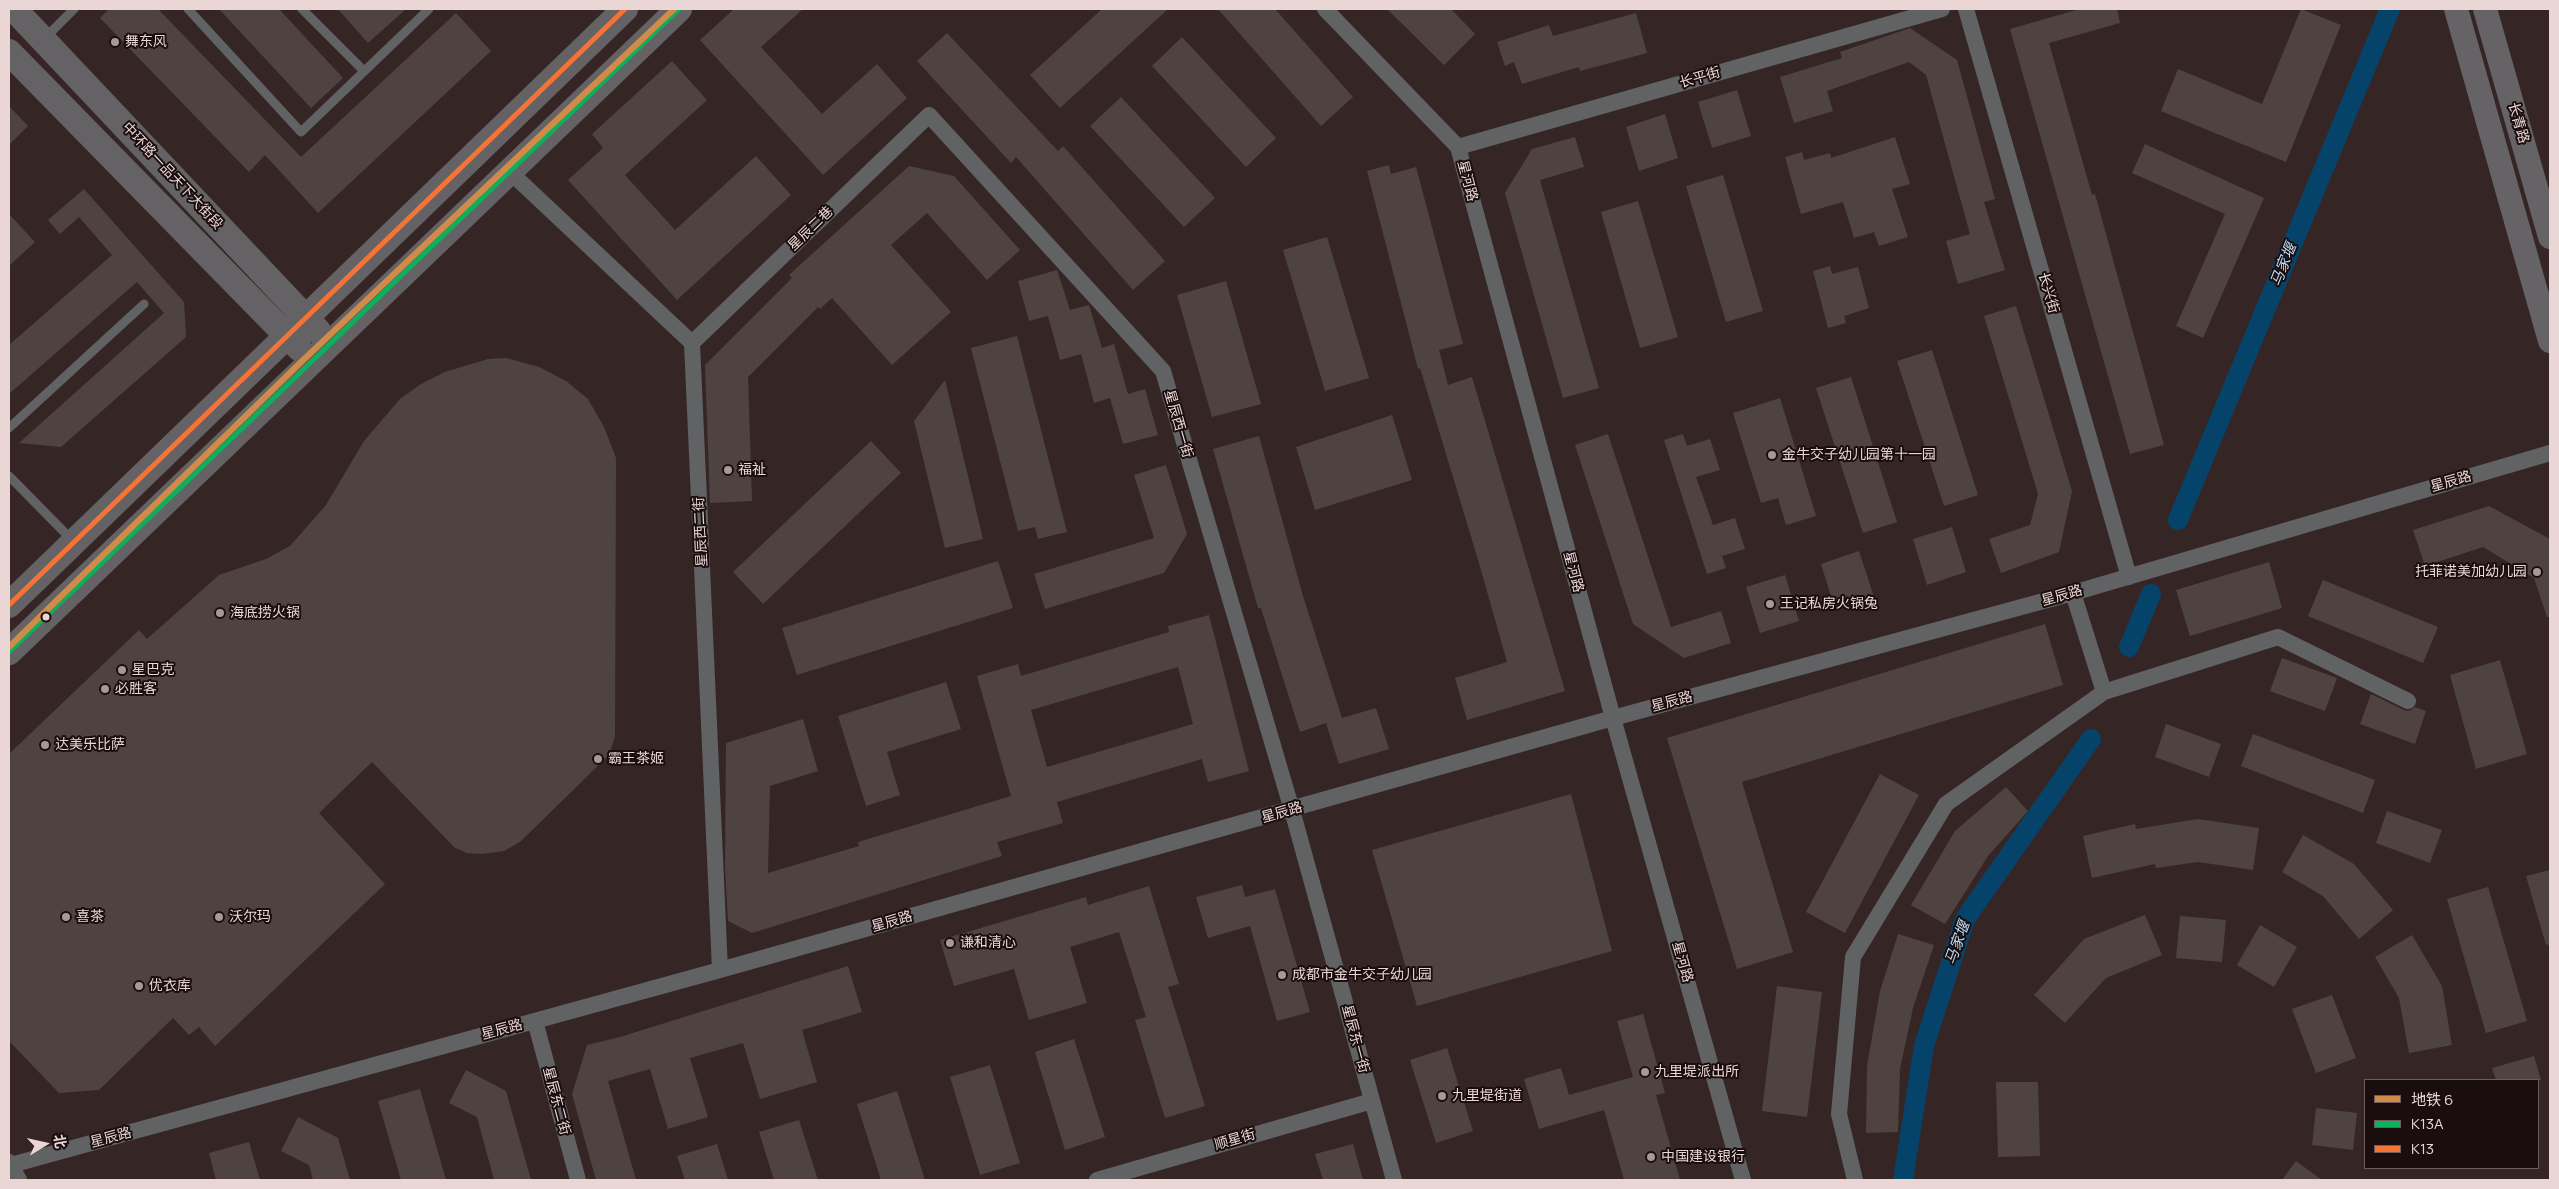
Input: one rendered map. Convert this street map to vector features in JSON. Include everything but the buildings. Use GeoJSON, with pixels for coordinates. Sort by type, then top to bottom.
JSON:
{"type":"FeatureCollection","features":[{"type":"Feature","properties":{"kind":"main road","name":"中环路一品天下大街段"},"geometry":{"type":"LineString","coordinates":[[14,9],[306,318],[321,353]]}},
{"type":"Feature","properties":{"kind":"main road"},"geometry":{"type":"LineString","coordinates":[[9,605],[625,9]]}},
{"type":"Feature","properties":{"kind":"main road"},"geometry":{"type":"LineString","coordinates":[[9,652],[679,9]]}},
{"type":"Feature","properties":{"kind":"main road"},"geometry":{"type":"LineString","coordinates":[[2456,9],[2550,341]]}},
{"type":"Feature","properties":{"kind":"main road","name":"长青路"},"geometry":{"type":"LineString","coordinates":[[2485,9],[2544,190],[2550,237]]}},
{"type":"Feature","properties":{"kind":"main road","name":"中环路一品天下大街段"},"geometry":{"type":"LineString","coordinates":[[9,52],[287,336],[321,353]]}},
{"type":"Feature","properties":{"kind":"street","name":"星河路"},"geometry":{"type":"LineString","coordinates":[[1325,9],[1458,147],[1613,718],[1744,1180]]}},
{"type":"Feature","properties":{"kind":"street","name":"长平街"},"geometry":{"type":"LineString","coordinates":[[1458,147],[1942,9]]}},
{"type":"Feature","properties":{"kind":"street","name":"长兴街"},"geometry":{"type":"LineString","coordinates":[[1966,9],[2129,576]]}},
{"type":"Feature","properties":{"kind":"street","name":"星辰二巷"},"geometry":{"type":"LineString","coordinates":[[692,343],[929,115]]}},
{"type":"Feature","properties":{"kind":"street","name":"星辰西一街"},"geometry":{"type":"LineString","coordinates":[[929,115],[1162,371],[1292,810]]}},
{"type":"Feature","properties":{"kind":"street"},"geometry":{"type":"LineString","coordinates":[[510,172],[692,343]]}},
{"type":"Feature","properties":{"kind":"street","name":"星辰西二街"},"geometry":{"type":"LineString","coordinates":[[692,343],[720,970]]}},
{"type":"Feature","properties":{"kind":"street","name":"星辰路"},"geometry":{"type":"LineString","coordinates":[[10,1164],[534,1022],[1292,810],[1613,718],[2073,593],[2550,454]]}},
{"type":"Feature","properties":{"kind":"street"},"geometry":{"type":"LineString","coordinates":[[2073,593],[2104,692]]}},
{"type":"Feature","properties":{"kind":"street"},"geometry":{"type":"LineString","coordinates":[[1855,1180],[1839,1114],[1853,957],[1946,804],[2104,692],[2278,637],[2408,701]]}},
{"type":"Feature","properties":{"kind":"street","name":"星辰东一街"},"geometry":{"type":"LineString","coordinates":[[1292,810],[1394,1180]]}},
{"type":"Feature","properties":{"kind":"street","name":"星辰东二街"},"geometry":{"type":"LineString","coordinates":[[534,1022],[578,1180]]}},
{"type":"Feature","properties":{"kind":"street","name":"顺星街"},"geometry":{"type":"LineString","coordinates":[[1097,1180],[1372,1101]]}},
{"type":"Feature","properties":{"kind":"street"},"geometry":{"type":"LineString","coordinates":[[10,1164],[19,1180]]}},
{"type":"Feature","properties":{"kind":"lane"},"geometry":{"type":"LineString","coordinates":[[44,40],[74,9]]}},
{"type":"Feature","properties":{"kind":"lane"},"geometry":{"type":"LineString","coordinates":[[188,9],[301,132],[429,9]]}},
{"type":"Feature","properties":{"kind":"lane"},"geometry":{"type":"LineString","coordinates":[[302,9],[364,71]]}},
{"type":"Feature","properties":{"kind":"lane"},"geometry":{"type":"LineString","coordinates":[[9,428],[144,304]]}},
{"type":"Feature","properties":{"kind":"lane"},"geometry":{"type":"LineString","coordinates":[[9,476],[75,542]]}},
{"type":"Feature","properties":{"kind":"waterway","name":"马家堰"},"geometry":{"type":"LineString","coordinates":[[2178,520],[2390,9]]}},
{"type":"Feature","properties":{"kind":"waterway","name":"马家堰"},"geometry":{"type":"LineString","coordinates":[[2129,647],[2151,594]]}},
{"type":"Feature","properties":{"kind":"waterway","name":"马家堰"},"geometry":{"type":"LineString","coordinates":[[1903,1180],[1924,1046],[1965,919],[2091,739]]}},
{"type":"Feature","properties":{"kind":"metro line","name":"6"},"geometry":{"type":"LineString","coordinates":[[9,647],[299,364],[674,9]]}},
{"type":"Feature","properties":{"kind":"transit line","name":"K13"},"geometry":{"type":"LineString","coordinates":[[9,605],[625,9]]}},
{"type":"Feature","properties":{"kind":"transit line","name":"K13A"},"geometry":{"type":"LineString","coordinates":[[9,652],[679,9]]}},
{"type":"Feature","properties":{"kind":"place","name":"舞东风"},"geometry":{"type":"Point","coordinates":[115,42]}},
{"type":"Feature","properties":{"kind":"place","name":"金牛交子幼儿园第十一园"},"geometry":{"type":"Point","coordinates":[1772,455]}},
{"type":"Feature","properties":{"kind":"place","name":"福祉"},"geometry":{"type":"Point","coordinates":[728,470]}},
{"type":"Feature","properties":{"kind":"place","name":"托菲诺美加幼儿园"},"geometry":{"type":"Point","coordinates":[2537,572]}},
{"type":"Feature","properties":{"kind":"place","name":"王记私房火锅兔"},"geometry":{"type":"Point","coordinates":[1770,604]}},
{"type":"Feature","properties":{"kind":"place","name":"海底捞火锅"},"geometry":{"type":"Point","coordinates":[220,613]}},
{"type":"Feature","properties":{"kind":"place","name":"星巴克"},"geometry":{"type":"Point","coordinates":[122,670]}},
{"type":"Feature","properties":{"kind":"place","name":"必胜客"},"geometry":{"type":"Point","coordinates":[105,689]}},
{"type":"Feature","properties":{"kind":"place","name":"达美乐比萨"},"geometry":{"type":"Point","coordinates":[45,745]}},
{"type":"Feature","properties":{"kind":"place","name":"霸王茶姬"},"geometry":{"type":"Point","coordinates":[598,759]}},
{"type":"Feature","properties":{"kind":"place","name":"喜茶"},"geometry":{"type":"Point","coordinates":[66,917]}},
{"type":"Feature","properties":{"kind":"place","name":"沃尔玛"},"geometry":{"type":"Point","coordinates":[219,917]}},
{"type":"Feature","properties":{"kind":"place","name":"谦和清心"},"geometry":{"type":"Point","coordinates":[950,943]}},
{"type":"Feature","properties":{"kind":"place","name":"成都市金牛交子幼儿园"},"geometry":{"type":"Point","coordinates":[1282,975]}},
{"type":"Feature","properties":{"kind":"place","name":"优衣库"},"geometry":{"type":"Point","coordinates":[139,986]}},
{"type":"Feature","properties":{"kind":"place","name":"九里堤派出所"},"geometry":{"type":"Point","coordinates":[1645,1072]}},
{"type":"Feature","properties":{"kind":"place","name":"九里堤街道"},"geometry":{"type":"Point","coordinates":[1442,1096]}},
{"type":"Feature","properties":{"kind":"place","name":"中国建设银行"},"geometry":{"type":"Point","coordinates":[1651,1157]}}]}
